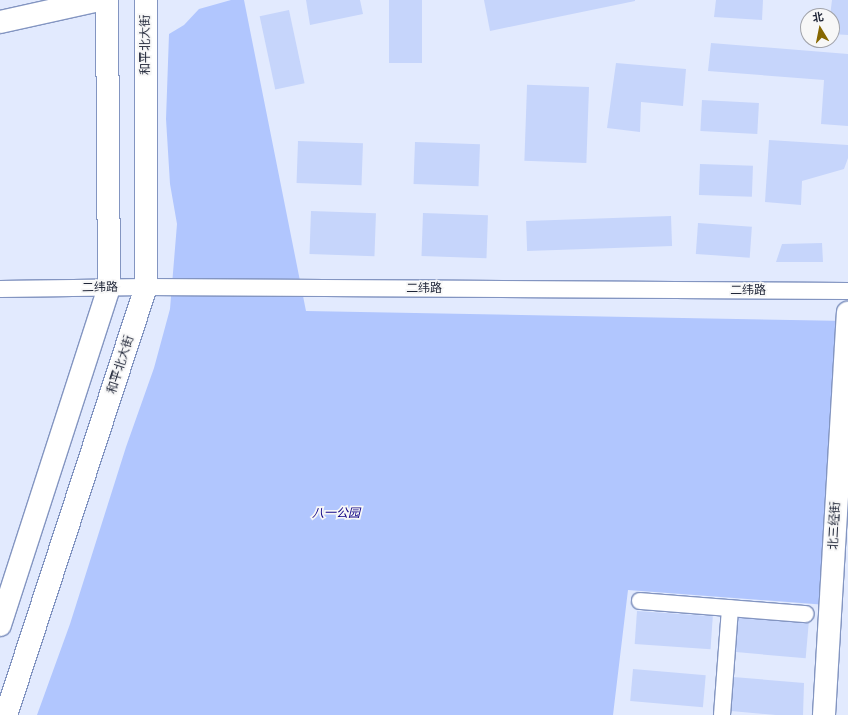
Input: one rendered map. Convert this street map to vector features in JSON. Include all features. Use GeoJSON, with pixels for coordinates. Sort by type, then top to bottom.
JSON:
{"type":"FeatureCollection","features":[{"type":"Feature","properties":{"kind":"main road"},"geometry":{"type":"LineString","coordinates":[[0,22],[99,0]]}},
{"type":"Feature","properties":{"kind":"main road"},"geometry":{"type":"LineString","coordinates":[[0,625],[109,288],[107,0]]}},
{"type":"Feature","properties":{"kind":"main road","name":"和平北大街"},"geometry":{"type":"LineString","coordinates":[[6,715],[146,287],[146,0]]}},
{"type":"Feature","properties":{"kind":"main road","name":"北三经街"},"geometry":{"type":"LineString","coordinates":[[824,715],[848,313]]}},
{"type":"Feature","properties":{"kind":"street","name":"二纬路"},"geometry":{"type":"LineString","coordinates":[[0,289],[146,287],[848,291]]}},
{"type":"Feature","properties":{"kind":"street"},"geometry":{"type":"LineString","coordinates":[[640,601],[805,614]]}},
{"type":"Feature","properties":{"kind":"street"},"geometry":{"type":"LineString","coordinates":[[722,715],[730,608]]}},
{"type":"Feature","properties":{"kind":"green space","name":"八一公园"},"geometry":{"type":"Polygon","coordinates":[[[231,0],[244,0],[306,311],[848,321],[840,606],[628,590],[613,715],[37,715],[70,624],[126,447],[154,368],[170,309],[177,224],[170,184],[166,119],[169,34],[184,25],[199,9],[231,0]]]}},
{"type":"Feature","properties":{"kind":"building"},"geometry":{"type":"Polygon","coordinates":[[[306,0],[360,0],[363,14],[310,25],[306,0]]]}},
{"type":"Feature","properties":{"kind":"building"},"geometry":{"type":"Polygon","coordinates":[[[389,0],[422,0],[422,63],[389,63],[389,0]]]}},
{"type":"Feature","properties":{"kind":"building"},"geometry":{"type":"Polygon","coordinates":[[[484,0],[635,0],[635,1],[490,31],[484,0]]]}},
{"type":"Feature","properties":{"kind":"building"},"geometry":{"type":"Polygon","coordinates":[[[716,0],[763,0],[762,20],[714,17],[716,0]]]}},
{"type":"Feature","properties":{"kind":"building"},"geometry":{"type":"Polygon","coordinates":[[[832,0],[848,0],[848,35],[840,34],[840,8],[831,8],[832,0]]]}},
{"type":"Feature","properties":{"kind":"building"},"geometry":{"type":"Polygon","coordinates":[[[289,10],[305,83],[275,90],[260,16],[289,10]]]}},
{"type":"Feature","properties":{"kind":"building"},"geometry":{"type":"Polygon","coordinates":[[[711,43],[848,54],[848,126],[821,124],[824,80],[708,71],[711,43]]]}},
{"type":"Feature","properties":{"kind":"building"},"geometry":{"type":"Polygon","coordinates":[[[616,63],[686,69],[683,106],[641,102],[640,132],[607,128],[616,63]]]}},
{"type":"Feature","properties":{"kind":"building"},"geometry":{"type":"Polygon","coordinates":[[[527,85],[589,87],[586,163],[524,161],[527,85]]]}},
{"type":"Feature","properties":{"kind":"building"},"geometry":{"type":"Polygon","coordinates":[[[702,100],[759,103],[757,134],[700,131],[702,100]]]}},
{"type":"Feature","properties":{"kind":"building"},"geometry":{"type":"Polygon","coordinates":[[[769,140],[848,145],[848,158],[844,169],[802,181],[801,205],[765,202],[769,140]]]}},
{"type":"Feature","properties":{"kind":"building"},"geometry":{"type":"Polygon","coordinates":[[[298,141],[363,143],[361,185],[297,183],[298,141]]]}},
{"type":"Feature","properties":{"kind":"building"},"geometry":{"type":"Polygon","coordinates":[[[415,142],[480,144],[478,186],[414,184],[415,142]]]}},
{"type":"Feature","properties":{"kind":"building"},"geometry":{"type":"Polygon","coordinates":[[[700,164],[753,166],[752,197],[699,195],[700,164]]]}},
{"type":"Feature","properties":{"kind":"building"},"geometry":{"type":"Polygon","coordinates":[[[311,211],[376,213],[374,256],[309,254],[311,211]]]}},
{"type":"Feature","properties":{"kind":"building"},"geometry":{"type":"Polygon","coordinates":[[[423,213],[488,215],[486,258],[421,256],[423,213]]]}},
{"type":"Feature","properties":{"kind":"building"},"geometry":{"type":"Polygon","coordinates":[[[671,216],[672,246],[527,251],[526,221],[671,216]]]}},
{"type":"Feature","properties":{"kind":"building"},"geometry":{"type":"Polygon","coordinates":[[[698,223],[752,227],[750,258],[696,254],[698,223]]]}},
{"type":"Feature","properties":{"kind":"building"},"geometry":{"type":"Polygon","coordinates":[[[822,243],[823,262],[776,262],[782,244],[822,243]]]}},
{"type":"Feature","properties":{"kind":"building"},"geometry":{"type":"Polygon","coordinates":[[[637,611],[713,616],[711,649],[635,644],[637,611]]]}},
{"type":"Feature","properties":{"kind":"building"},"geometry":{"type":"Polygon","coordinates":[[[736,617],[809,623],[806,658],[733,652],[736,617]]]}},
{"type":"Feature","properties":{"kind":"building"},"geometry":{"type":"Polygon","coordinates":[[[633,669],[706,675],[703,707],[630,701],[633,669]]]}},
{"type":"Feature","properties":{"kind":"building"},"geometry":{"type":"Polygon","coordinates":[[[733,677],[804,683],[803,715],[776,715],[731,711],[733,677]]]}}]}
